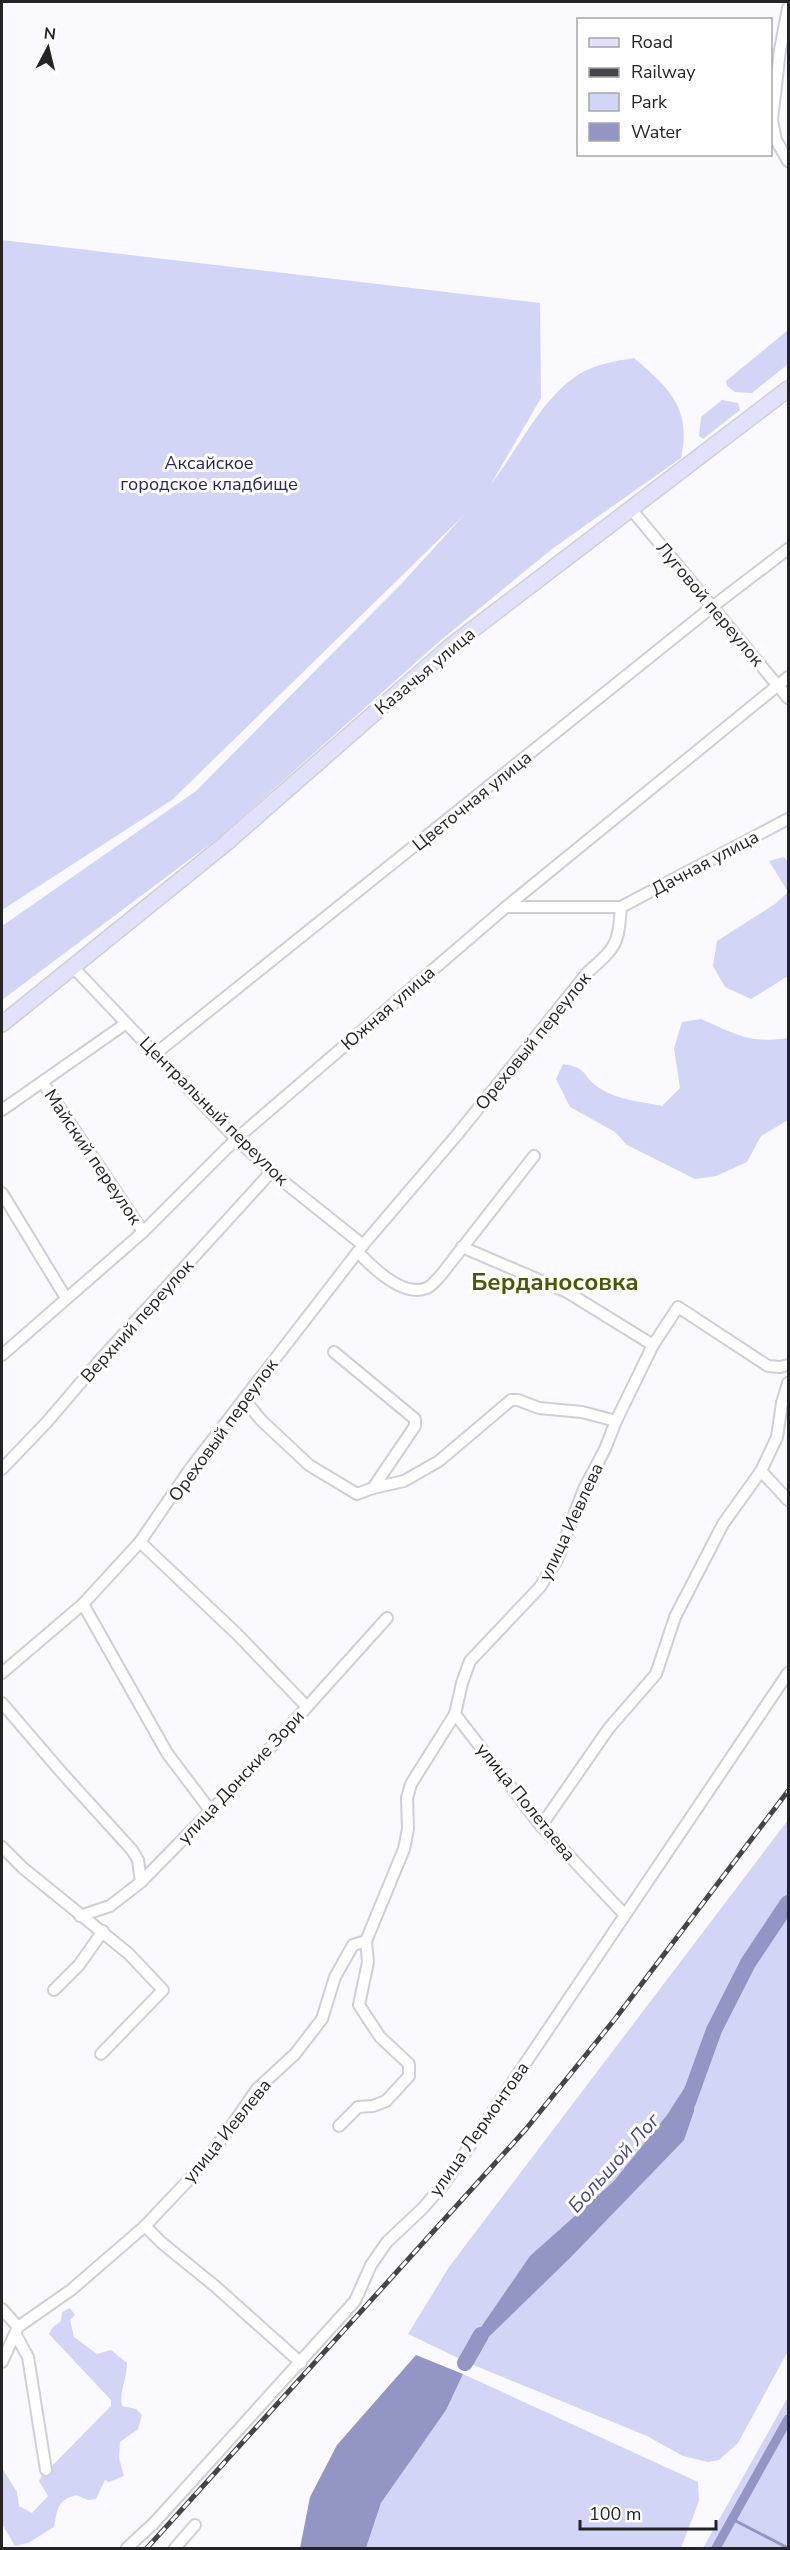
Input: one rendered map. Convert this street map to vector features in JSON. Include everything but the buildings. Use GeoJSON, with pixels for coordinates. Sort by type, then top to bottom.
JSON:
{"type":"FeatureCollection","features":[{"type":"Feature","properties":{"kind":"main road","name":"Казачья улица"},"geometry":{"type":"LineString","coordinates":[[2,1024],[225,844],[451,646],[789,389]]}},
{"type":"Feature","properties":{"kind":"street"},"geometry":{"type":"LineString","coordinates":[[788,159],[772,131],[772,120],[780,50],[789,8]]}},
{"type":"Feature","properties":{"kind":"street","name":"Луговой переулок"},"geometry":{"type":"LineString","coordinates":[[631,509],[789,698]]}},
{"type":"Feature","properties":{"kind":"street","name":"Цветочная улица"},"geometry":{"type":"LineString","coordinates":[[155,1054],[711,607],[789,549]]}},
{"type":"Feature","properties":{"kind":"street","name":"Южная улица"},"geometry":{"type":"LineString","coordinates":[[2,1355],[143,1232],[236,1138],[506,907],[789,677]]}},
{"type":"Feature","properties":{"kind":"street","name":"Дачная улица"},"geometry":{"type":"LineString","coordinates":[[621,907],[789,819]]}},
{"type":"Feature","properties":{"kind":"street"},"geometry":{"type":"LineString","coordinates":[[506,907],[621,907]]}},
{"type":"Feature","properties":{"kind":"street","name":"Ореховый переулок"},"geometry":{"type":"LineString","coordinates":[[2,1673],[83,1604],[140,1542],[190,1469],[361,1248],[456,1136],[588,972],[611,951],[619,938],[621,907]]}},
{"type":"Feature","properties":{"kind":"street","name":"Центральный переулок"},"geometry":{"type":"LineString","coordinates":[[73,967],[236,1138],[361,1248]]}},
{"type":"Feature","properties":{"kind":"street"},"geometry":{"type":"LineString","coordinates":[[2,1110],[125,1024]]}},
{"type":"Feature","properties":{"kind":"street","name":"Майский переулок"},"geometry":{"type":"LineString","coordinates":[[43,1083],[143,1232]]}},
{"type":"Feature","properties":{"kind":"street"},"geometry":{"type":"LineString","coordinates":[[361,1248],[374,1269],[393,1282],[414,1289],[427,1288],[441,1275],[534,1156]]}},
{"type":"Feature","properties":{"kind":"street","name":"Верхний переулок"},"geometry":{"type":"LineString","coordinates":[[2,1469],[272,1171]]}},
{"type":"Feature","properties":{"kind":"street"},"geometry":{"type":"LineString","coordinates":[[2,1193],[66,1298]]}},
{"type":"Feature","properties":{"kind":"street"},"geometry":{"type":"LineString","coordinates":[[462,1247],[567,1292],[653,1345]]}},
{"type":"Feature","properties":{"kind":"street","name":"улица Иевлева"},"geometry":{"type":"LineString","coordinates":[[2,2362],[17,2331],[71,2290],[145,2226],[199,2169],[257,2089],[295,2054],[322,2019],[335,1977],[352,1945],[366,1941],[404,1849],[408,1830],[407,1798],[411,1784],[455,1714],[470,1661],[540,1587],[557,1560],[584,1489],[605,1449],[616,1420],[653,1345],[678,1307],[768,1366],[789,1365]]}},
{"type":"Feature","properties":{"kind":"street"},"geometry":{"type":"LineString","coordinates":[[334,1352],[415,1419],[415,1426],[373,1488]]}},
{"type":"Feature","properties":{"kind":"street"},"geometry":{"type":"LineString","coordinates":[[541,1826],[609,1728],[656,1674],[675,1617],[723,1524],[761,1471],[777,1437],[782,1403],[789,1383]]}},
{"type":"Feature","properties":{"kind":"street"},"geometry":{"type":"LineString","coordinates":[[244,1399],[261,1420],[309,1466],[357,1494],[404,1481],[439,1461],[511,1400],[518,1400],[539,1408],[582,1412],[616,1420]]}},
{"type":"Feature","properties":{"kind":"street"},"geometry":{"type":"LineString","coordinates":[[761,1471],[789,1500]]}},
{"type":"Feature","properties":{"kind":"street"},"geometry":{"type":"LineString","coordinates":[[140,1542],[238,1635],[307,1707]]}},
{"type":"Feature","properties":{"kind":"street"},"geometry":{"type":"LineString","coordinates":[[83,1604],[167,1753],[210,1810]]}},
{"type":"Feature","properties":{"kind":"street","name":"улица Донские Зори"},"geometry":{"type":"LineString","coordinates":[[80,1916],[110,1906],[141,1882],[242,1779],[387,1618]]}},
{"type":"Feature","properties":{"kind":"street","name":"улица Лермонтова"},"geometry":{"type":"LineString","coordinates":[[127,2548],[154,2523],[355,2301],[371,2265],[387,2242],[444,2184],[624,1914],[789,1673]]}},
{"type":"Feature","properties":{"kind":"street"},"geometry":{"type":"LineString","coordinates":[[2,1703],[132,1850],[138,1860],[141,1882]]}},
{"type":"Feature","properties":{"kind":"street","name":"улица Полетаева"},"geometry":{"type":"LineString","coordinates":[[455,1714],[541,1826],[624,1914]]}},
{"type":"Feature","properties":{"kind":"street"},"geometry":{"type":"LineString","coordinates":[[2,1847],[80,1916],[103,1931],[164,1990],[101,2054]]}},
{"type":"Feature","properties":{"kind":"street"},"geometry":{"type":"LineString","coordinates":[[54,1990],[79,1965],[103,1931]]}},
{"type":"Feature","properties":{"kind":"street"},"geometry":{"type":"LineString","coordinates":[[339,2126],[358,2107],[373,2106],[386,2101],[409,2076],[409,2064],[380,2037],[359,2005],[368,1962],[366,1941]]}},
{"type":"Feature","properties":{"kind":"street"},"geometry":{"type":"LineString","coordinates":[[145,2226],[300,2363]]}},
{"type":"Feature","properties":{"kind":"street"},"geometry":{"type":"LineString","coordinates":[[2,2309],[17,2331],[28,2357],[45,2470]]}},
{"type":"Feature","properties":{"kind":"street"},"geometry":{"type":"LineString","coordinates":[[175,2548],[195,2525]]}},
{"type":"Feature","properties":{"kind":"green space","name":"Аксайское городское кладбище"},"geometry":{"type":"Polygon","coordinates":[[[2,240],[540,303],[541,398],[491,484],[543,409],[567,383],[594,367],[614,362],[634,358],[658,379],[675,400],[683,425],[684,441],[681,458],[552,549],[441,640],[221,836],[2,1000],[2,926],[196,791],[404,581],[464,515],[172,800],[2,910],[2,240]]]}},
{"type":"Feature","properties":{"kind":"green space"},"geometry":{"type":"Polygon","coordinates":[[[788,330],[788,364],[752,393],[735,392],[727,386],[726,381],[788,330]]]}},
{"type":"Feature","properties":{"kind":"green space"},"geometry":{"type":"Polygon","coordinates":[[[722,400],[738,403],[740,410],[703,439],[699,436],[701,417],[722,400]]]}},
{"type":"Feature","properties":{"kind":"green space"},"geometry":{"type":"Polygon","coordinates":[[[784,857],[788,862],[788,892],[769,861],[784,857]]]}},
{"type":"Feature","properties":{"kind":"green space"},"geometry":{"type":"Polygon","coordinates":[[[788,892],[788,976],[751,999],[725,987],[713,966],[717,941],[775,904],[788,892]]]}},
{"type":"Feature","properties":{"kind":"green space"},"geometry":{"type":"Polygon","coordinates":[[[701,1019],[753,1039],[788,1038],[788,1120],[761,1136],[747,1162],[716,1176],[695,1179],[627,1145],[615,1132],[570,1107],[556,1079],[563,1064],[572,1066],[582,1071],[595,1085],[608,1093],[662,1106],[680,1088],[674,1048],[682,1022],[701,1019]]]}},
{"type":"Feature","properties":{"kind":"green space"},"geometry":{"type":"Polygon","coordinates":[[[788,1820],[788,2351],[738,2443],[719,2460],[708,2462],[683,2456],[647,2436],[471,2364],[408,2334],[449,2267],[788,1820]]]}},
{"type":"Feature","properties":{"kind":"green space"},"geometry":{"type":"Polygon","coordinates":[[[70,2308],[75,2315],[70,2320],[74,2337],[97,2354],[111,2350],[127,2363],[122,2406],[136,2409],[142,2415],[138,2429],[120,2442],[119,2458],[124,2476],[109,2482],[105,2480],[96,2499],[88,2500],[76,2495],[69,2497],[59,2506],[54,2527],[28,2543],[15,2546],[2,2524],[2,2468],[17,2492],[19,2506],[32,2513],[48,2496],[39,2481],[41,2477],[111,2406],[111,2400],[49,2334],[52,2328],[61,2321],[62,2312],[70,2308]]]}},
{"type":"Feature","properties":{"kind":"green space"},"geometry":{"type":"Polygon","coordinates":[[[463,2374],[698,2482],[699,2501],[681,2548],[366,2548],[381,2503],[445,2410],[463,2374]]]}},
{"type":"Feature","properties":{"kind":"green space"},"geometry":{"type":"Polygon","coordinates":[[[788,2397],[788,2548],[703,2548],[788,2397]]]}},
{"type":"Feature","properties":{"kind":"water"},"geometry":{"type":"Polygon","coordinates":[[[696,2070],[694,2111],[684,2140],[571,2257],[467,2358],[477,2333],[530,2256],[614,2181],[667,2115],[696,2070]]]}},
{"type":"Feature","properties":{"kind":"water"},"geometry":{"type":"Polygon","coordinates":[[[416,2355],[463,2374],[446,2410],[381,2503],[366,2548],[300,2548],[310,2497],[337,2445],[416,2355]]]}},
{"type":"Feature","properties":{"kind":"waterway","name":"Большой Лог"},"geometry":{"type":"LineString","coordinates":[[688,2102],[714,2030],[748,1963],[788,1903]]}},
{"type":"Feature","properties":{"kind":"waterway","name":"Большой Лог"},"geometry":{"type":"LineString","coordinates":[[465,2363],[481,2335]]}},
{"type":"Feature","properties":{"kind":"waterway"},"geometry":{"type":"LineString","coordinates":[[716,2548],[788,2419]]}},
{"type":"Feature","properties":{"kind":"waterway"},"geometry":{"type":"LineString","coordinates":[[732,2519],[788,2548]]}},
{"type":"Feature","properties":{"kind":"railway"},"geometry":{"type":"LineString","coordinates":[[147,2548],[526,2129],[615,2019],[788,1791]]}},
{"type":"Feature","properties":{"kind":"district","name":"Берданосовка"},"geometry":{"type":"Point","coordinates":[555,1282]}}]}
